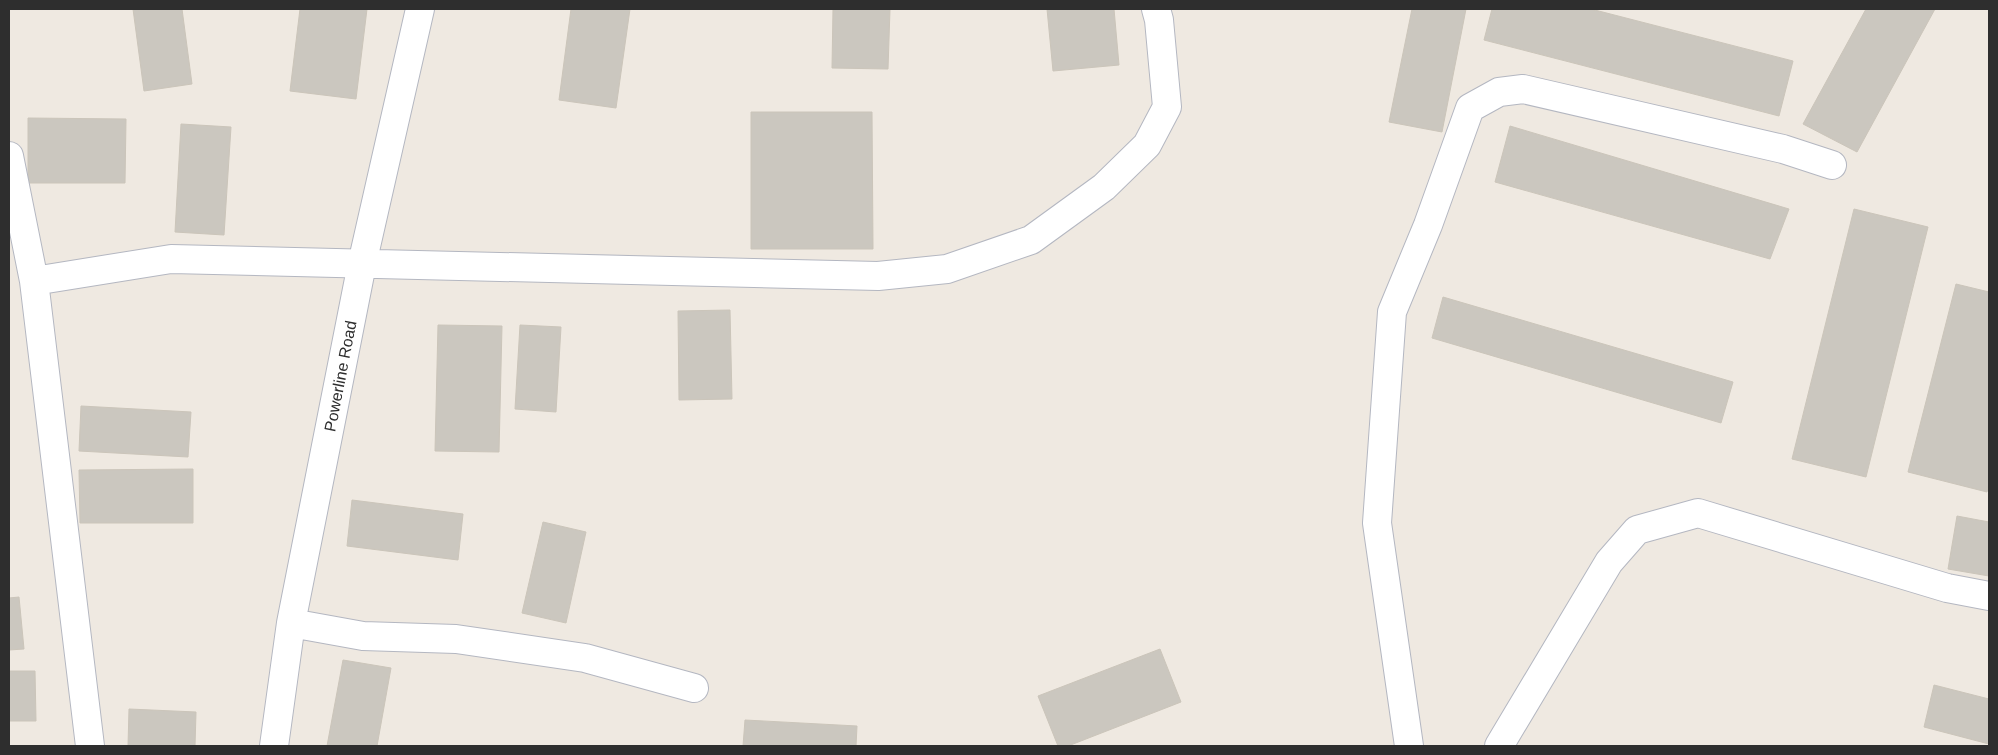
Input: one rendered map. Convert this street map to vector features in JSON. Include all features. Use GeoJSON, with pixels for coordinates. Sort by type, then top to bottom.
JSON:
{"type":"FeatureCollection","features":[{"type":"Feature","properties":{"kind":"street","name":"Powerline Road"},"geometry":{"type":"LineString","coordinates":[[274,746],[291,623],[362,264],[420,9]]}},
{"type":"Feature","properties":{"kind":"street"},"geometry":{"type":"LineString","coordinates":[[34,281],[170,259],[878,276],[947,269],[1031,240],[1104,187],[1146,145],[1167,107],[1159,20],[1156,9]]}},
{"type":"Feature","properties":{"kind":"street"},"geometry":{"type":"LineString","coordinates":[[1409,746],[1377,524],[1392,312],[1428,225],[1470,108],[1499,92],[1523,89],[1783,148],[1832,165]]}},
{"type":"Feature","properties":{"kind":"street"},"geometry":{"type":"LineString","coordinates":[[9,156],[34,281],[90,746]]}},
{"type":"Feature","properties":{"kind":"street"},"geometry":{"type":"LineString","coordinates":[[1499,746],[1608,562],[1637,530],[1698,513],[1947,588],[1989,596]]}},
{"type":"Feature","properties":{"kind":"street"},"geometry":{"type":"LineString","coordinates":[[291,623],[363,636],[456,639],[585,658],[694,688]]}},
{"type":"Feature","properties":{"kind":"building"},"geometry":{"type":"Polygon","coordinates":[[[133,9],[182,9],[192,84],[144,91],[133,9]]]}},
{"type":"Feature","properties":{"kind":"building"},"geometry":{"type":"Polygon","coordinates":[[[300,9],[367,9],[356,99],[290,91],[300,9]]]}},
{"type":"Feature","properties":{"kind":"building"},"geometry":{"type":"Polygon","coordinates":[[[571,9],[630,9],[616,108],[559,100],[571,9]]]}},
{"type":"Feature","properties":{"kind":"building"},"geometry":{"type":"Polygon","coordinates":[[[833,9],[890,9],[888,69],[832,68],[833,9]]]}},
{"type":"Feature","properties":{"kind":"building"},"geometry":{"type":"Polygon","coordinates":[[[1047,9],[1114,9],[1119,65],[1053,71],[1047,9]]]}},
{"type":"Feature","properties":{"kind":"building"},"geometry":{"type":"Polygon","coordinates":[[[1412,9],[1466,9],[1442,132],[1389,122],[1412,9]]]}},
{"type":"Feature","properties":{"kind":"building"},"geometry":{"type":"Polygon","coordinates":[[[1492,9],[1591,9],[1793,61],[1779,116],[1484,40],[1492,9]]]}},
{"type":"Feature","properties":{"kind":"building"},"geometry":{"type":"Polygon","coordinates":[[[1866,9],[1935,9],[1857,152],[1803,124],[1866,9]]]}},
{"type":"Feature","properties":{"kind":"building"},"geometry":{"type":"Polygon","coordinates":[[[751,112],[872,112],[873,249],[751,249],[751,112]]]}},
{"type":"Feature","properties":{"kind":"building"},"geometry":{"type":"Polygon","coordinates":[[[28,118],[126,119],[125,183],[28,183],[28,118]]]}},
{"type":"Feature","properties":{"kind":"building"},"geometry":{"type":"Polygon","coordinates":[[[181,124],[231,127],[224,235],[175,232],[181,124]]]}},
{"type":"Feature","properties":{"kind":"building"},"geometry":{"type":"Polygon","coordinates":[[[1510,126],[1789,209],[1770,259],[1495,182],[1510,126]]]}},
{"type":"Feature","properties":{"kind":"building"},"geometry":{"type":"Polygon","coordinates":[[[1854,209],[1928,227],[1866,477],[1792,459],[1854,209]]]}},
{"type":"Feature","properties":{"kind":"building"},"geometry":{"type":"Polygon","coordinates":[[[1956,284],[1989,292],[1989,484],[1987,492],[1908,472],[1956,284]]]}},
{"type":"Feature","properties":{"kind":"building"},"geometry":{"type":"Polygon","coordinates":[[[1443,297],[1733,382],[1721,423],[1432,338],[1443,297]]]}},
{"type":"Feature","properties":{"kind":"building"},"geometry":{"type":"Polygon","coordinates":[[[730,310],[732,399],[679,400],[678,311],[730,310]]]}},
{"type":"Feature","properties":{"kind":"building"},"geometry":{"type":"Polygon","coordinates":[[[438,325],[502,326],[499,452],[435,451],[438,325]]]}},
{"type":"Feature","properties":{"kind":"building"},"geometry":{"type":"Polygon","coordinates":[[[520,325],[561,327],[556,412],[515,409],[520,325]]]}},
{"type":"Feature","properties":{"kind":"building"},"geometry":{"type":"Polygon","coordinates":[[[81,406],[191,412],[188,457],[79,451],[81,406]]]}},
{"type":"Feature","properties":{"kind":"building"},"geometry":{"type":"Polygon","coordinates":[[[193,469],[193,523],[80,523],[79,470],[193,469]]]}},
{"type":"Feature","properties":{"kind":"building"},"geometry":{"type":"Polygon","coordinates":[[[352,500],[463,514],[458,560],[347,546],[352,500]]]}},
{"type":"Feature","properties":{"kind":"building"},"geometry":{"type":"Polygon","coordinates":[[[1957,516],[1989,522],[1989,576],[1948,569],[1957,516]]]}},
{"type":"Feature","properties":{"kind":"building"},"geometry":{"type":"Polygon","coordinates":[[[543,522],[586,532],[566,623],[522,613],[543,522]]]}},
{"type":"Feature","properties":{"kind":"building"},"geometry":{"type":"Polygon","coordinates":[[[19,597],[24,649],[9,650],[9,598],[19,597]]]}},
{"type":"Feature","properties":{"kind":"building"},"geometry":{"type":"Polygon","coordinates":[[[1160,649],[1181,702],[1068,746],[1058,746],[1038,696],[1160,649]]]}},
{"type":"Feature","properties":{"kind":"building"},"geometry":{"type":"Polygon","coordinates":[[[343,660],[391,668],[377,746],[327,746],[343,660]]]}},
{"type":"Feature","properties":{"kind":"building"},"geometry":{"type":"Polygon","coordinates":[[[9,671],[35,671],[36,721],[9,721],[9,671]]]}},
{"type":"Feature","properties":{"kind":"building"},"geometry":{"type":"Polygon","coordinates":[[[1934,685],[1989,699],[1989,744],[1924,727],[1934,685]]]}},
{"type":"Feature","properties":{"kind":"building"},"geometry":{"type":"Polygon","coordinates":[[[129,709],[196,712],[195,746],[128,746],[129,709]]]}},
{"type":"Feature","properties":{"kind":"building"},"geometry":{"type":"Polygon","coordinates":[[[745,720],[857,726],[856,746],[743,746],[745,720]]]}}]}
